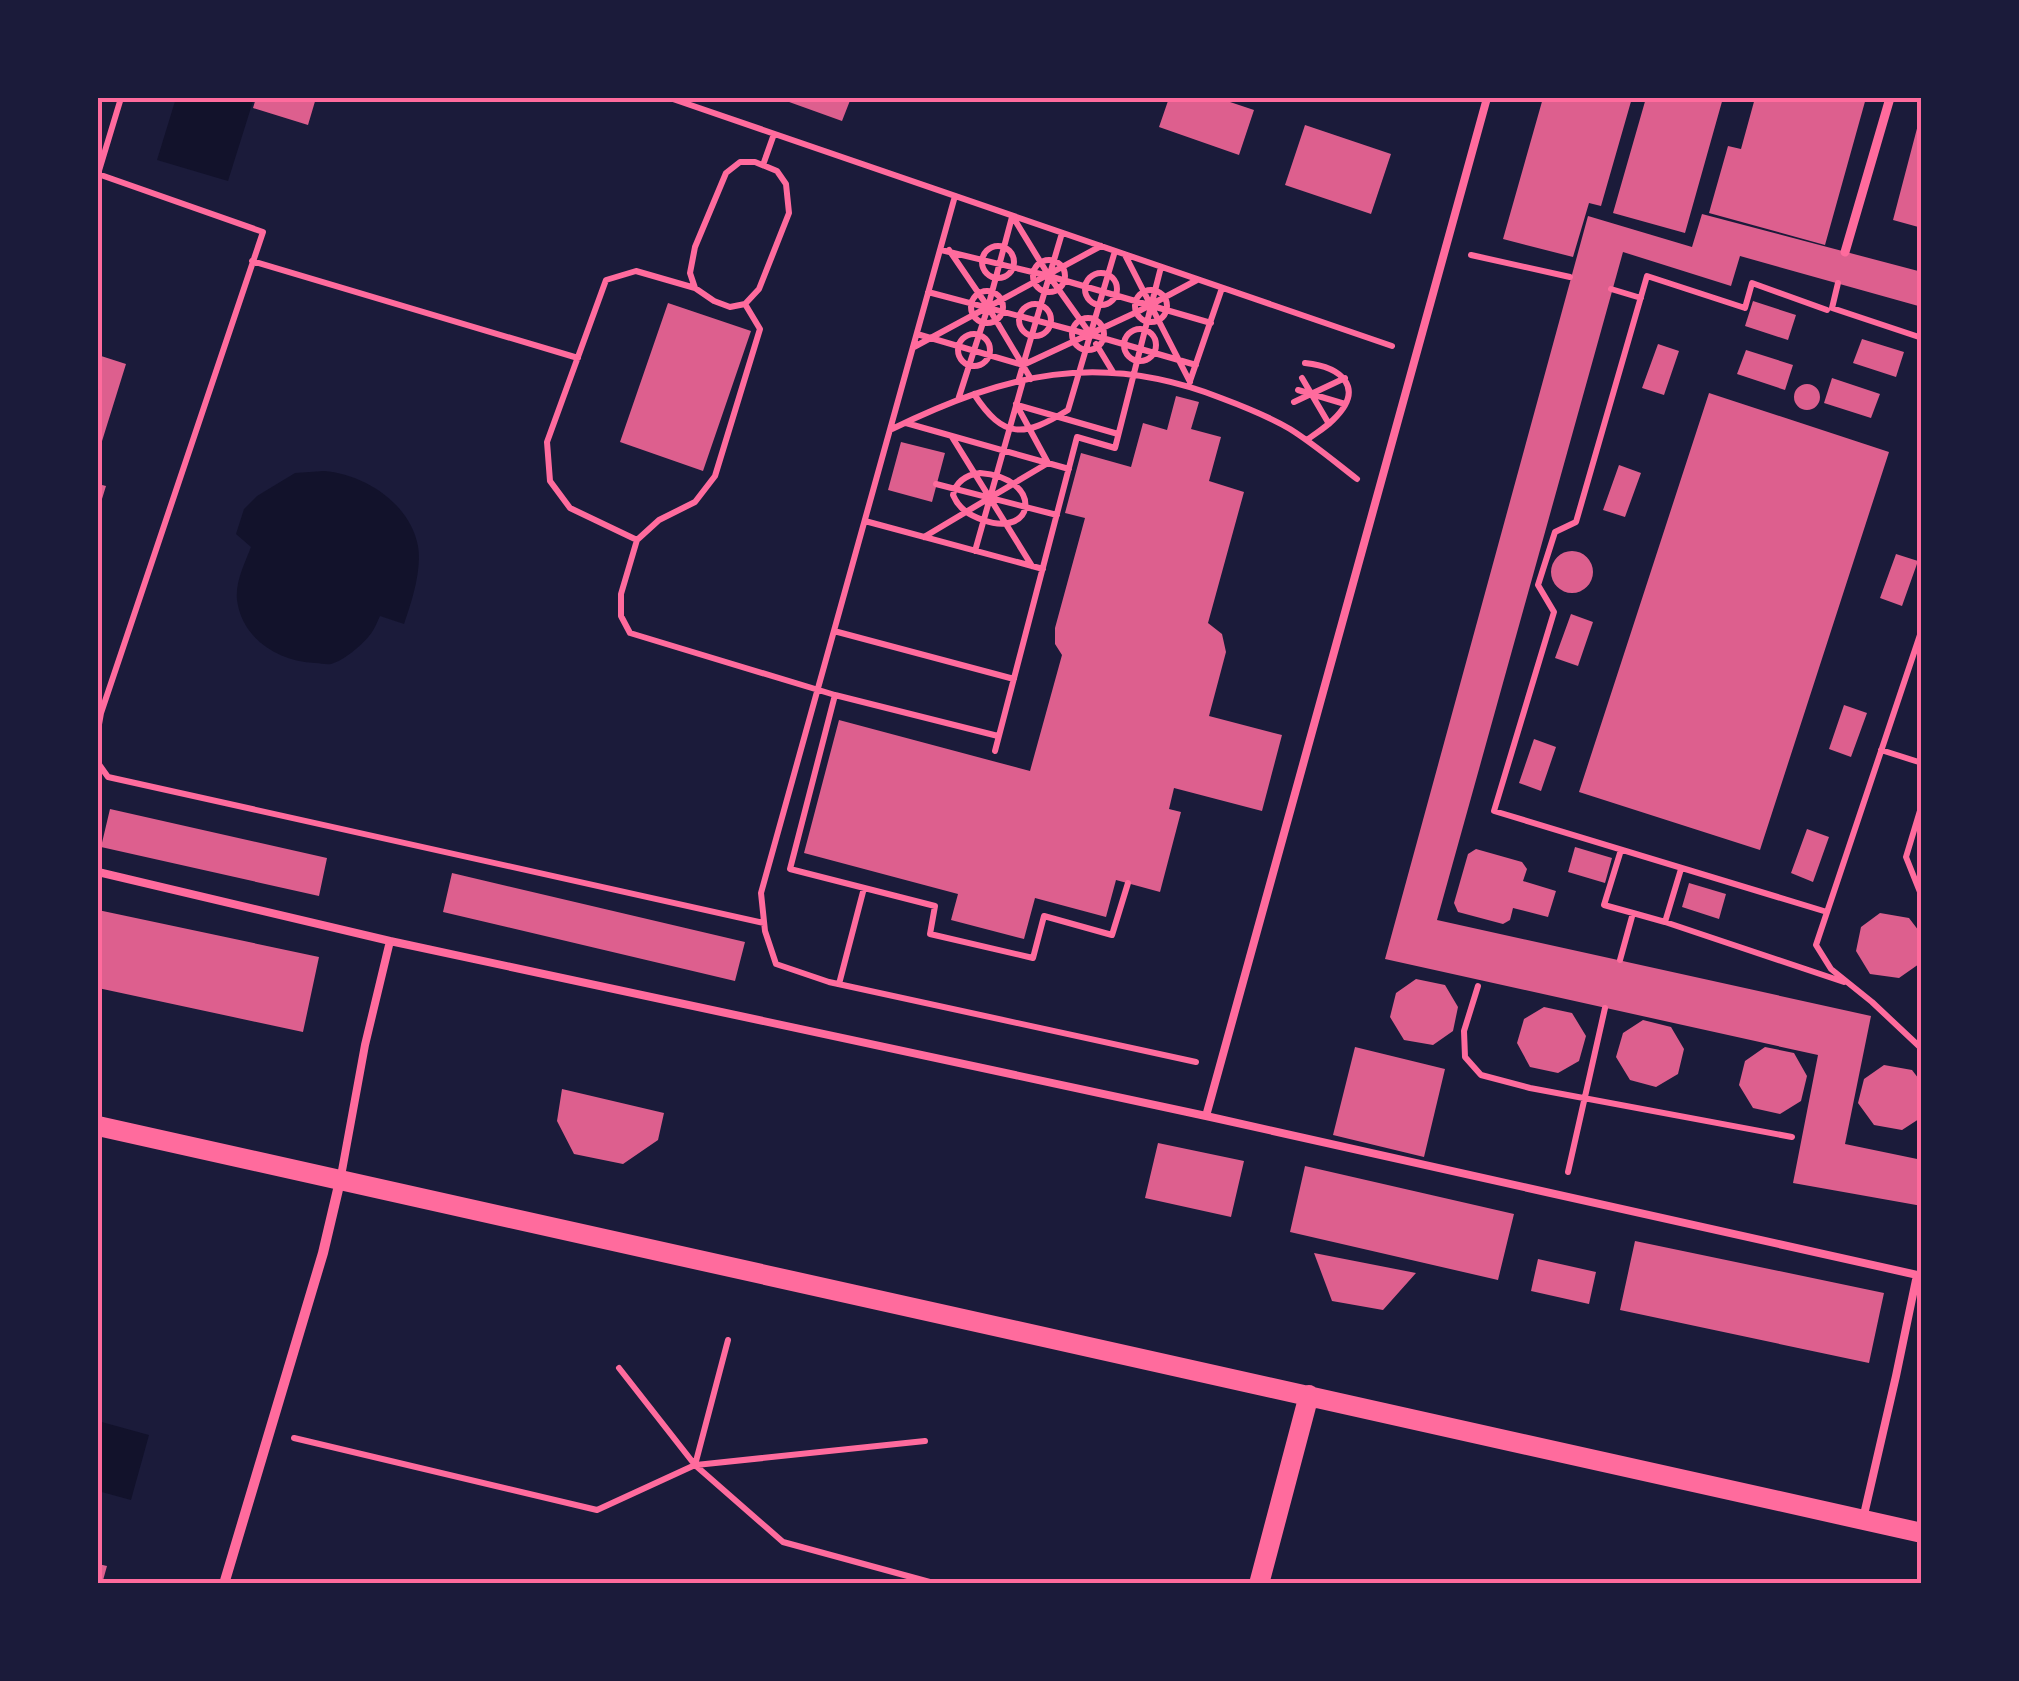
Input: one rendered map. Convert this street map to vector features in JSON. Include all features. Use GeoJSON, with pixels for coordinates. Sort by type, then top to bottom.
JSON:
{"type":"FeatureCollection","features":[{"type":"Feature","properties":{"kind":"main road"},"geometry":{"type":"LineString","coordinates":[[98,1126],[1922,1532]]}},
{"type":"Feature","properties":{"kind":"main road"},"geometry":{"type":"LineString","coordinates":[[1259,1584],[1309,1396]]}},
{"type":"Feature","properties":{"kind":"street"},"geometry":{"type":"LineString","coordinates":[[1845,252],[1890,98]]}},
{"type":"Feature","properties":{"kind":"street"},"geometry":{"type":"LineString","coordinates":[[224,1584],[323,1253],[341,1180]]}},
{"type":"Feature","properties":{"kind":"lane"},"geometry":{"type":"LineString","coordinates":[[1206,1116],[1487,98]]}},
{"type":"Feature","properties":{"kind":"lane"},"geometry":{"type":"LineString","coordinates":[[98,872],[390,940],[1206,1116],[1919,1276],[1862,1519]]}},
{"type":"Feature","properties":{"kind":"lane"},"geometry":{"type":"LineString","coordinates":[[341,1180],[365,1045],[390,940]]}},
{"type":"Feature","properties":{"kind":"path"},"geometry":{"type":"LineString","coordinates":[[98,730],[262,232],[98,174],[122,98]]}},
{"type":"Feature","properties":{"kind":"path"},"geometry":{"type":"LineString","coordinates":[[670,98],[1416,355]]}},
{"type":"Feature","properties":{"kind":"path"},"geometry":{"type":"LineString","coordinates":[[763,165],[774,134]]}},
{"type":"Feature","properties":{"kind":"path"},"geometry":{"type":"LineString","coordinates":[[637,540],[570,508],[550,481],[548,442],[606,280],[636,271],[695,288],[730,307],[745,304],[759,290],[789,212],[786,184],[776,170],[755,162],[740,162],[726,173],[694,247],[690,273],[695,288]]}},
{"type":"Feature","properties":{"kind":"path"},"geometry":{"type":"LineString","coordinates":[[956,196],[761,893],[764,931],[776,964],[839,984],[1220,1067]]}},
{"type":"Feature","properties":{"kind":"path"},"geometry":{"type":"LineString","coordinates":[[958,400],[1012,216]]}},
{"type":"Feature","properties":{"kind":"path"},"geometry":{"type":"LineString","coordinates":[[1012,216],[1112,372]]}},
{"type":"Feature","properties":{"kind":"path"},"geometry":{"type":"LineString","coordinates":[[975,551],[1062,233]]}},
{"type":"Feature","properties":{"kind":"path"},"geometry":{"type":"LineString","coordinates":[[942,245],[988,307],[1023,365],[1024,380]]}},
{"type":"Feature","properties":{"kind":"path"},"geometry":{"type":"LineString","coordinates":[[1004,246],[1011,252],[1013,267],[1007,275],[995,277],[984,270],[982,259],[992,247],[1004,246]]}},
{"type":"Feature","properties":{"kind":"path"},"geometry":{"type":"LineString","coordinates":[[913,348],[1101,246]]}},
{"type":"Feature","properties":{"kind":"path"},"geometry":{"type":"LineString","coordinates":[[1446,249],[1570,277]]}},
{"type":"Feature","properties":{"kind":"path"},"geometry":{"type":"LineString","coordinates":[[974,394],[990,418],[1022,431],[1068,410],[1116,251]]}},
{"type":"Feature","properties":{"kind":"path"},"geometry":{"type":"LineString","coordinates":[[950,252],[1064,280],[1210,323]]}},
{"type":"Feature","properties":{"kind":"path"},"geometry":{"type":"LineString","coordinates":[[1125,254],[1190,384]]}},
{"type":"Feature","properties":{"kind":"path"},"geometry":{"type":"LineString","coordinates":[[252,261],[578,358]]}},
{"type":"Feature","properties":{"kind":"path"},"geometry":{"type":"LineString","coordinates":[[1054,261],[1062,268],[1064,280],[1053,291],[1038,289],[1035,283],[1033,272],[1040,262],[1054,261]]}},
{"type":"Feature","properties":{"kind":"path"},"geometry":{"type":"LineString","coordinates":[[995,751],[1077,437],[1115,448],[1161,267]]}},
{"type":"Feature","properties":{"kind":"path"},"geometry":{"type":"LineString","coordinates":[[1094,274],[1109,275],[1116,283],[1116,295],[1100,305],[1088,297],[1085,287],[1094,274]]}},
{"type":"Feature","properties":{"kind":"path"},"geometry":{"type":"LineString","coordinates":[[1827,310],[1752,283],[1745,308],[1647,276],[1576,522],[1555,532],[1538,585],[1554,612],[1494,811],[1827,912]]}},
{"type":"Feature","properties":{"kind":"path"},"geometry":{"type":"LineString","coordinates":[[917,334],[1023,365],[1198,279]]}},
{"type":"Feature","properties":{"kind":"path"},"geometry":{"type":"LineString","coordinates":[[1838,283],[1832,308],[1922,338]]}},
{"type":"Feature","properties":{"kind":"path"},"geometry":{"type":"LineString","coordinates":[[1190,384],[1222,288]]}},
{"type":"Feature","properties":{"kind":"path"},"geometry":{"type":"LineString","coordinates":[[1611,289],[1641,298]]}},
{"type":"Feature","properties":{"kind":"path"},"geometry":{"type":"LineString","coordinates":[[1167,310],[1158,320],[1145,325],[1128,334],[1126,354],[1136,361],[1149,358],[1154,352],[1152,335],[1145,325],[1137,312],[1136,302],[1144,291],[1155,290],[1165,297],[1167,310]]}},
{"type":"Feature","properties":{"kind":"path"},"geometry":{"type":"LineString","coordinates":[[928,292],[1196,364]]}},
{"type":"Feature","properties":{"kind":"path"},"geometry":{"type":"LineString","coordinates":[[992,292],[1001,300],[1002,311],[996,321],[982,322],[973,315],[971,302],[978,294],[992,292]]}},
{"type":"Feature","properties":{"kind":"path"},"geometry":{"type":"LineString","coordinates":[[745,304],[760,328],[714,476],[695,502],[659,520],[637,540],[620,594],[622,616],[630,633],[835,695],[998,736]]}},
{"type":"Feature","properties":{"kind":"path"},"geometry":{"type":"LineString","coordinates":[[1028,305],[1041,305],[1050,314],[1050,324],[1044,333],[1032,336],[1021,328],[1020,316],[1028,305]]}},
{"type":"Feature","properties":{"kind":"path"},"geometry":{"type":"LineString","coordinates":[[1095,319],[1104,328],[1104,339],[1093,350],[1075,342],[1073,330],[1080,320],[1095,319]]}},
{"type":"Feature","properties":{"kind":"path"},"geometry":{"type":"LineString","coordinates":[[978,335],[990,345],[990,356],[979,366],[968,366],[960,359],[959,347],[968,336],[978,335]]}},
{"type":"Feature","properties":{"kind":"path"},"geometry":{"type":"LineString","coordinates":[[1305,363],[1336,370],[1345,378],[1348,388],[1345,404],[1336,418],[1307,441]]}},
{"type":"Feature","properties":{"kind":"path"},"geometry":{"type":"LineString","coordinates":[[890,429],[974,394],[1024,380],[1080,372],[1133,374],[1190,384],[1255,410],[1289,428],[1377,495]]}},
{"type":"Feature","properties":{"kind":"path"},"geometry":{"type":"LineString","coordinates":[[1302,378],[1329,424]]}},
{"type":"Feature","properties":{"kind":"path"},"geometry":{"type":"LineString","coordinates":[[1294,402],[1345,378]]}},
{"type":"Feature","properties":{"kind":"path"},"geometry":{"type":"LineString","coordinates":[[1298,390],[1345,404]]}},
{"type":"Feature","properties":{"kind":"path"},"geometry":{"type":"LineString","coordinates":[[1016,404],[1118,434]]}},
{"type":"Feature","properties":{"kind":"path"},"geometry":{"type":"LineString","coordinates":[[1016,404],[1048,463]]}},
{"type":"Feature","properties":{"kind":"path"},"geometry":{"type":"LineString","coordinates":[[905,422],[1069,469]]}},
{"type":"Feature","properties":{"kind":"path"},"geometry":{"type":"LineString","coordinates":[[952,436],[1032,566]]}},
{"type":"Feature","properties":{"kind":"path"},"geometry":{"type":"LineString","coordinates":[[924,537],[1048,463]]}},
{"type":"Feature","properties":{"kind":"path"},"geometry":{"type":"LineString","coordinates":[[975,474],[996,475],[1014,484],[1026,497],[1023,515],[996,524],[957,505],[952,495],[954,488],[966,476],[975,474]]}},
{"type":"Feature","properties":{"kind":"path"},"geometry":{"type":"LineString","coordinates":[[936,484],[1057,516]]}},
{"type":"Feature","properties":{"kind":"path"},"geometry":{"type":"LineString","coordinates":[[865,521],[1043,569]]}},
{"type":"Feature","properties":{"kind":"path"},"geometry":{"type":"LineString","coordinates":[[1922,629],[1816,945],[1831,969],[1922,1049]]}},
{"type":"Feature","properties":{"kind":"path"},"geometry":{"type":"LineString","coordinates":[[834,631],[1014,678]]}},
{"type":"Feature","properties":{"kind":"path"},"geometry":{"type":"LineString","coordinates":[[835,695],[790,870],[934,906],[930,934],[1033,958],[1044,916],[1112,935],[1128,883]]}},
{"type":"Feature","properties":{"kind":"path"},"geometry":{"type":"LineString","coordinates":[[1881,750],[1922,763]]}},
{"type":"Feature","properties":{"kind":"path"},"geometry":{"type":"LineString","coordinates":[[98,764],[108,777],[764,923]]}},
{"type":"Feature","properties":{"kind":"path"},"geometry":{"type":"LineString","coordinates":[[1922,804],[1906,857],[1922,897]]}},
{"type":"Feature","properties":{"kind":"path"},"geometry":{"type":"LineString","coordinates":[[1620,850],[1604,905],[1850,984]]}},
{"type":"Feature","properties":{"kind":"path"},"geometry":{"type":"LineString","coordinates":[[1664,922],[1681,868]]}},
{"type":"Feature","properties":{"kind":"path"},"geometry":{"type":"LineString","coordinates":[[839,984],[864,888]]}},
{"type":"Feature","properties":{"kind":"path"},"geometry":{"type":"LineString","coordinates":[[1620,960],[1633,913]]}},
{"type":"Feature","properties":{"kind":"path"},"geometry":{"type":"LineString","coordinates":[[1478,986],[1464,1032],[1465,1057],[1481,1075],[1585,1099],[1792,1136]]}},
{"type":"Feature","properties":{"kind":"path"},"geometry":{"type":"LineString","coordinates":[[1562,1197],[1605,1008]]}},
{"type":"Feature","properties":{"kind":"path"},"geometry":{"type":"LineString","coordinates":[[694,1465],[728,1340]]}},
{"type":"Feature","properties":{"kind":"path"},"geometry":{"type":"LineString","coordinates":[[619,1368],[694,1465],[783,1542],[936,1584]]}},
{"type":"Feature","properties":{"kind":"path"},"geometry":{"type":"LineString","coordinates":[[270,1432],[598,1510],[694,1465],[924,1441]]}},
{"type":"Feature","properties":{"kind":"shaded area"},"geometry":{"type":"Polygon","coordinates":[[[176,98],[254,98],[228,181],[157,160],[176,98]]]}},
{"type":"Feature","properties":{"kind":"shaded area"},"geometry":{"type":"Polygon","coordinates":[[[324,471],[354,478],[383,493],[406,517],[419,555],[416,585],[404,624],[380,616],[361,644],[329,664],[288,658],[264,645],[246,626],[237,600],[241,573],[251,547],[236,534],[244,509],[257,496],[295,473],[324,471]]]}},
{"type":"Feature","properties":{"kind":"shaded area"},"geometry":{"type":"Polygon","coordinates":[[[98,1421],[149,1435],[131,1500],[98,1491],[98,1421]]]}},
{"type":"Feature","properties":{"kind":"building"},"geometry":{"type":"Polygon","coordinates":[[[256,98],[316,98],[308,125],[253,108],[256,98]]]}},
{"type":"Feature","properties":{"kind":"building"},"geometry":{"type":"Polygon","coordinates":[[[778,98],[851,98],[842,121],[778,98]]]}},
{"type":"Feature","properties":{"kind":"building"},"geometry":{"type":"Polygon","coordinates":[[[1169,98],[1218,98],[1254,110],[1239,155],[1159,127],[1169,98]]]}},
{"type":"Feature","properties":{"kind":"building"},"geometry":{"type":"Polygon","coordinates":[[[1543,98],[1632,98],[1601,206],[1589,203],[1573,257],[1503,239],[1543,98]]]}},
{"type":"Feature","properties":{"kind":"building"},"geometry":{"type":"Polygon","coordinates":[[[1646,98],[1723,98],[1685,233],[1613,213],[1646,98]]]}},
{"type":"Feature","properties":{"kind":"building"},"geometry":{"type":"Polygon","coordinates":[[[1755,98],[1866,98],[1825,245],[1709,213],[1728,146],[1741,149],[1755,98]]]}},
{"type":"Feature","properties":{"kind":"building"},"geometry":{"type":"Polygon","coordinates":[[[1922,117],[1922,228],[1893,220],[1922,117]]]}},
{"type":"Feature","properties":{"kind":"building"},"geometry":{"type":"Polygon","coordinates":[[[1305,125],[1391,154],[1371,214],[1285,185],[1305,125]]]}},
{"type":"Feature","properties":{"kind":"building"},"geometry":{"type":"Polygon","coordinates":[[[1702,214],[1922,272],[1922,307],[1740,256],[1731,286],[1623,252],[1437,920],[1871,1016],[1845,1144],[1922,1160],[1922,1206],[1793,1183],[1818,1055],[1385,959],[1588,216],[1692,247],[1702,214]]]}},
{"type":"Feature","properties":{"kind":"building"},"geometry":{"type":"Polygon","coordinates":[[[1753,301],[1796,315],[1788,340],[1745,326],[1753,301]]]}},
{"type":"Feature","properties":{"kind":"building"},"geometry":{"type":"Polygon","coordinates":[[[668,303],[751,331],[703,471],[620,442],[668,303]]]}},
{"type":"Feature","properties":{"kind":"building"},"geometry":{"type":"Polygon","coordinates":[[[1862,339],[1904,352],[1896,377],[1853,363],[1862,339]]]}},
{"type":"Feature","properties":{"kind":"building"},"geometry":{"type":"Polygon","coordinates":[[[1658,344],[1679,351],[1664,395],[1642,388],[1658,344]]]}},
{"type":"Feature","properties":{"kind":"building"},"geometry":{"type":"Polygon","coordinates":[[[1746,350],[1793,365],[1785,390],[1737,374],[1746,350]]]}},
{"type":"Feature","properties":{"kind":"building"},"geometry":{"type":"Polygon","coordinates":[[[98,355],[126,364],[98,454],[98,355]]]}},
{"type":"Feature","properties":{"kind":"building"},"geometry":{"type":"Polygon","coordinates":[[[1832,378],[1880,394],[1871,418],[1824,403],[1832,378]]]}},
{"type":"Feature","properties":{"kind":"building"},"geometry":{"type":"Polygon","coordinates":[[[1807,384],[1816,388],[1820,397],[1816,406],[1807,410],[1798,406],[1794,397],[1798,388],[1807,384]]]}},
{"type":"Feature","properties":{"kind":"building"},"geometry":{"type":"Polygon","coordinates":[[[1709,393],[1889,452],[1760,850],[1579,792],[1709,393]]]}},
{"type":"Feature","properties":{"kind":"building"},"geometry":{"type":"Polygon","coordinates":[[[1176,396],[1199,402],[1191,429],[1221,437],[1209,481],[1244,492],[1208,623],[1222,634],[1226,652],[1209,716],[1282,735],[1262,811],[1174,788],[1169,809],[1181,812],[1160,892],[1116,880],[1106,917],[1035,898],[1024,939],[951,920],[958,894],[804,853],[839,720],[1030,771],[1062,655],[1055,644],[1055,628],[1085,518],[1065,513],[1081,453],[1131,467],[1143,423],[1167,430],[1176,396]]]}},
{"type":"Feature","properties":{"kind":"building"},"geometry":{"type":"Polygon","coordinates":[[[901,442],[945,453],[932,502],[888,490],[901,442]]]}},
{"type":"Feature","properties":{"kind":"building"},"geometry":{"type":"Polygon","coordinates":[[[1619,465],[1641,473],[1625,517],[1603,510],[1619,465]]]}},
{"type":"Feature","properties":{"kind":"building"},"geometry":{"type":"Polygon","coordinates":[[[98,484],[106,486],[98,512],[98,484]]]}},
{"type":"Feature","properties":{"kind":"building"},"geometry":{"type":"Polygon","coordinates":[[[1572,551],[1587,557],[1593,572],[1587,587],[1572,593],[1557,587],[1551,572],[1557,557],[1572,551]]]}},
{"type":"Feature","properties":{"kind":"building"},"geometry":{"type":"Polygon","coordinates":[[[1896,554],[1918,561],[1902,606],[1880,598],[1896,554]]]}},
{"type":"Feature","properties":{"kind":"building"},"geometry":{"type":"Polygon","coordinates":[[[1571,614],[1593,622],[1578,666],[1555,658],[1571,614]]]}},
{"type":"Feature","properties":{"kind":"building"},"geometry":{"type":"Polygon","coordinates":[[[1844,705],[1867,713],[1851,757],[1829,749],[1844,705]]]}},
{"type":"Feature","properties":{"kind":"building"},"geometry":{"type":"Polygon","coordinates":[[[1534,739],[1556,747],[1541,791],[1519,783],[1534,739]]]}},
{"type":"Feature","properties":{"kind":"building"},"geometry":{"type":"Polygon","coordinates":[[[110,809],[327,858],[319,896],[101,847],[110,809]]]}},
{"type":"Feature","properties":{"kind":"building"},"geometry":{"type":"Polygon","coordinates":[[[1807,829],[1829,837],[1813,882],[1791,873],[1807,829]]]}},
{"type":"Feature","properties":{"kind":"building"},"geometry":{"type":"Polygon","coordinates":[[[1575,847],[1612,858],[1605,883],[1568,872],[1575,847]]]}},
{"type":"Feature","properties":{"kind":"building"},"geometry":{"type":"Polygon","coordinates":[[[1476,849],[1522,862],[1527,869],[1523,881],[1556,891],[1548,917],[1513,908],[1510,920],[1503,924],[1458,912],[1454,903],[1468,854],[1476,849]]]}},
{"type":"Feature","properties":{"kind":"building"},"geometry":{"type":"Polygon","coordinates":[[[452,873],[745,942],[735,981],[443,912],[452,873]]]}},
{"type":"Feature","properties":{"kind":"building"},"geometry":{"type":"Polygon","coordinates":[[[1689,883],[1726,894],[1719,919],[1682,907],[1689,883]]]}},
{"type":"Feature","properties":{"kind":"building"},"geometry":{"type":"Polygon","coordinates":[[[98,910],[319,957],[303,1032],[98,988],[98,910]]]}},
{"type":"Feature","properties":{"kind":"building"},"geometry":{"type":"Polygon","coordinates":[[[1880,913],[1909,918],[1922,935],[1919,964],[1899,978],[1870,974],[1856,951],[1861,927],[1880,913]]]}},
{"type":"Feature","properties":{"kind":"building"},"geometry":{"type":"Polygon","coordinates":[[[1416,979],[1445,985],[1458,1007],[1453,1031],[1433,1045],[1404,1040],[1390,1017],[1396,993],[1416,979]]]}},
{"type":"Feature","properties":{"kind":"building"},"geometry":{"type":"Polygon","coordinates":[[[1544,1007],[1572,1013],[1586,1036],[1579,1061],[1558,1073],[1530,1067],[1517,1043],[1524,1019],[1544,1007]]]}},
{"type":"Feature","properties":{"kind":"building"},"geometry":{"type":"Polygon","coordinates":[[[1643,1020],[1671,1027],[1684,1049],[1678,1074],[1656,1087],[1630,1080],[1616,1057],[1623,1033],[1643,1020]]]}},
{"type":"Feature","properties":{"kind":"building"},"geometry":{"type":"Polygon","coordinates":[[[1355,1047],[1445,1069],[1424,1157],[1333,1135],[1355,1047]]]}},
{"type":"Feature","properties":{"kind":"building"},"geometry":{"type":"Polygon","coordinates":[[[1765,1047],[1794,1053],[1807,1076],[1801,1101],[1780,1114],[1753,1108],[1739,1085],[1745,1061],[1765,1047]]]}},
{"type":"Feature","properties":{"kind":"building"},"geometry":{"type":"Polygon","coordinates":[[[1884,1065],[1912,1070],[1922,1083],[1922,1117],[1902,1130],[1874,1125],[1858,1103],[1864,1079],[1884,1065]]]}},
{"type":"Feature","properties":{"kind":"building"},"geometry":{"type":"Polygon","coordinates":[[[562,1089],[664,1113],[658,1140],[623,1164],[574,1154],[557,1121],[562,1089]]]}},
{"type":"Feature","properties":{"kind":"building"},"geometry":{"type":"Polygon","coordinates":[[[1158,1143],[1244,1161],[1231,1217],[1145,1198],[1158,1143]]]}},
{"type":"Feature","properties":{"kind":"building"},"geometry":{"type":"Polygon","coordinates":[[[1305,1166],[1514,1214],[1498,1280],[1290,1232],[1305,1166]]]}},
{"type":"Feature","properties":{"kind":"building"},"geometry":{"type":"Polygon","coordinates":[[[1635,1241],[1884,1293],[1869,1363],[1620,1310],[1635,1241]]]}},
{"type":"Feature","properties":{"kind":"building"},"geometry":{"type":"Polygon","coordinates":[[[1314,1253],[1416,1273],[1383,1310],[1332,1301],[1314,1253]]]}},
{"type":"Feature","properties":{"kind":"building"},"geometry":{"type":"Polygon","coordinates":[[[1538,1259],[1596,1272],[1589,1304],[1531,1291],[1538,1259]]]}},
{"type":"Feature","properties":{"kind":"building"},"geometry":{"type":"Polygon","coordinates":[[[98,1564],[107,1566],[102,1584],[98,1584],[98,1564]]]}}]}
